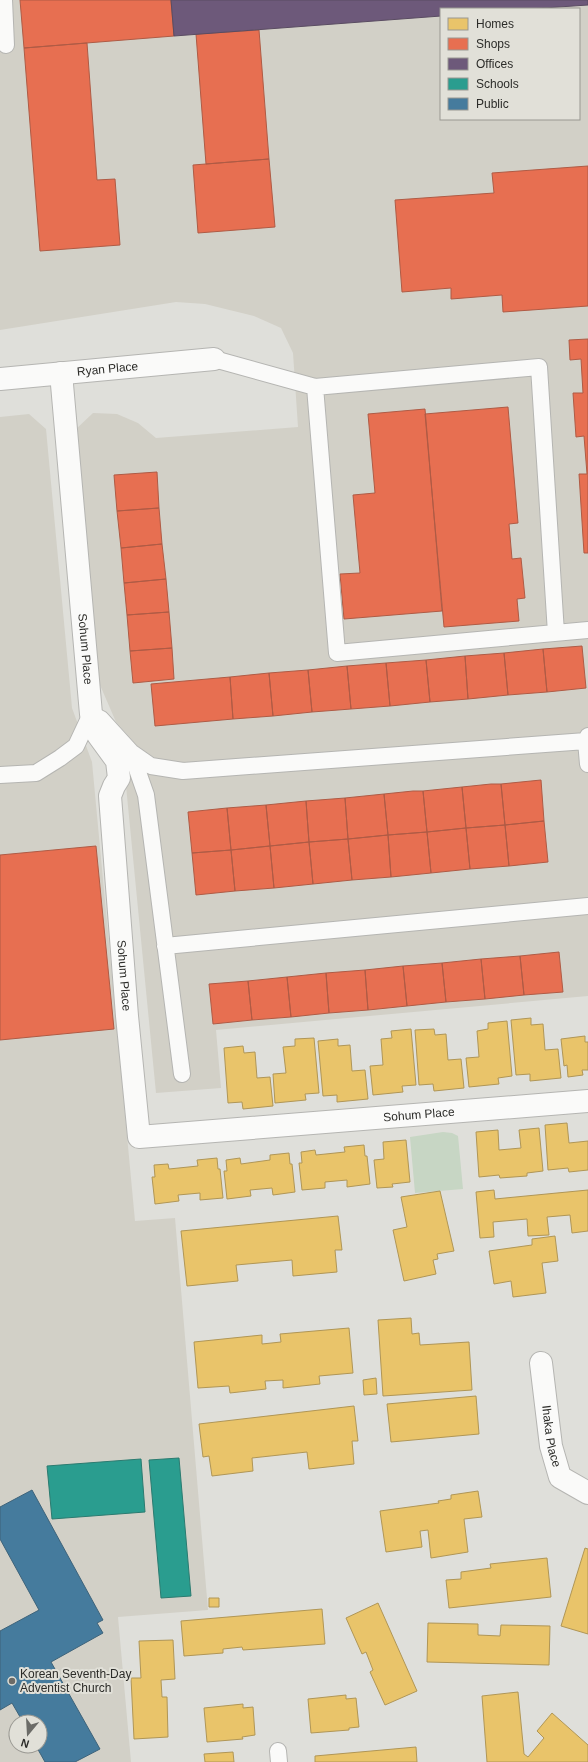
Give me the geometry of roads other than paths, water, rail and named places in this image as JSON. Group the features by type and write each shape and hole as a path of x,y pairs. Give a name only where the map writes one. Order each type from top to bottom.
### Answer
{"street":[{"name":"Ryan Place","path":"0,379 214,359"},
{"name":"Sohum Place","path":"61,373 91,714 98,735 117,761 119,778 110,796 127,1016 139,1138 588,1101"},
{"name":"Ihaka Place","path":"541,1363 551,1446 560,1477 588,1493"}],"lane":[{"path":"4,0 6,45"},
{"path":"214,359 315,387 539,367 556,633"},
{"path":"315,387 337,653 588,630"},
{"path":"0,776 36,773 60,758 76,746 91,714 102,719 131,752 151,766 183,771 587,739 588,764"},
{"path":"131,752 146,795 182,1074"},
{"path":"165,946 588,906"}],"place":[{"name":"Korean Seventh-Day Adventist Church","path":"12,1681"}]}
